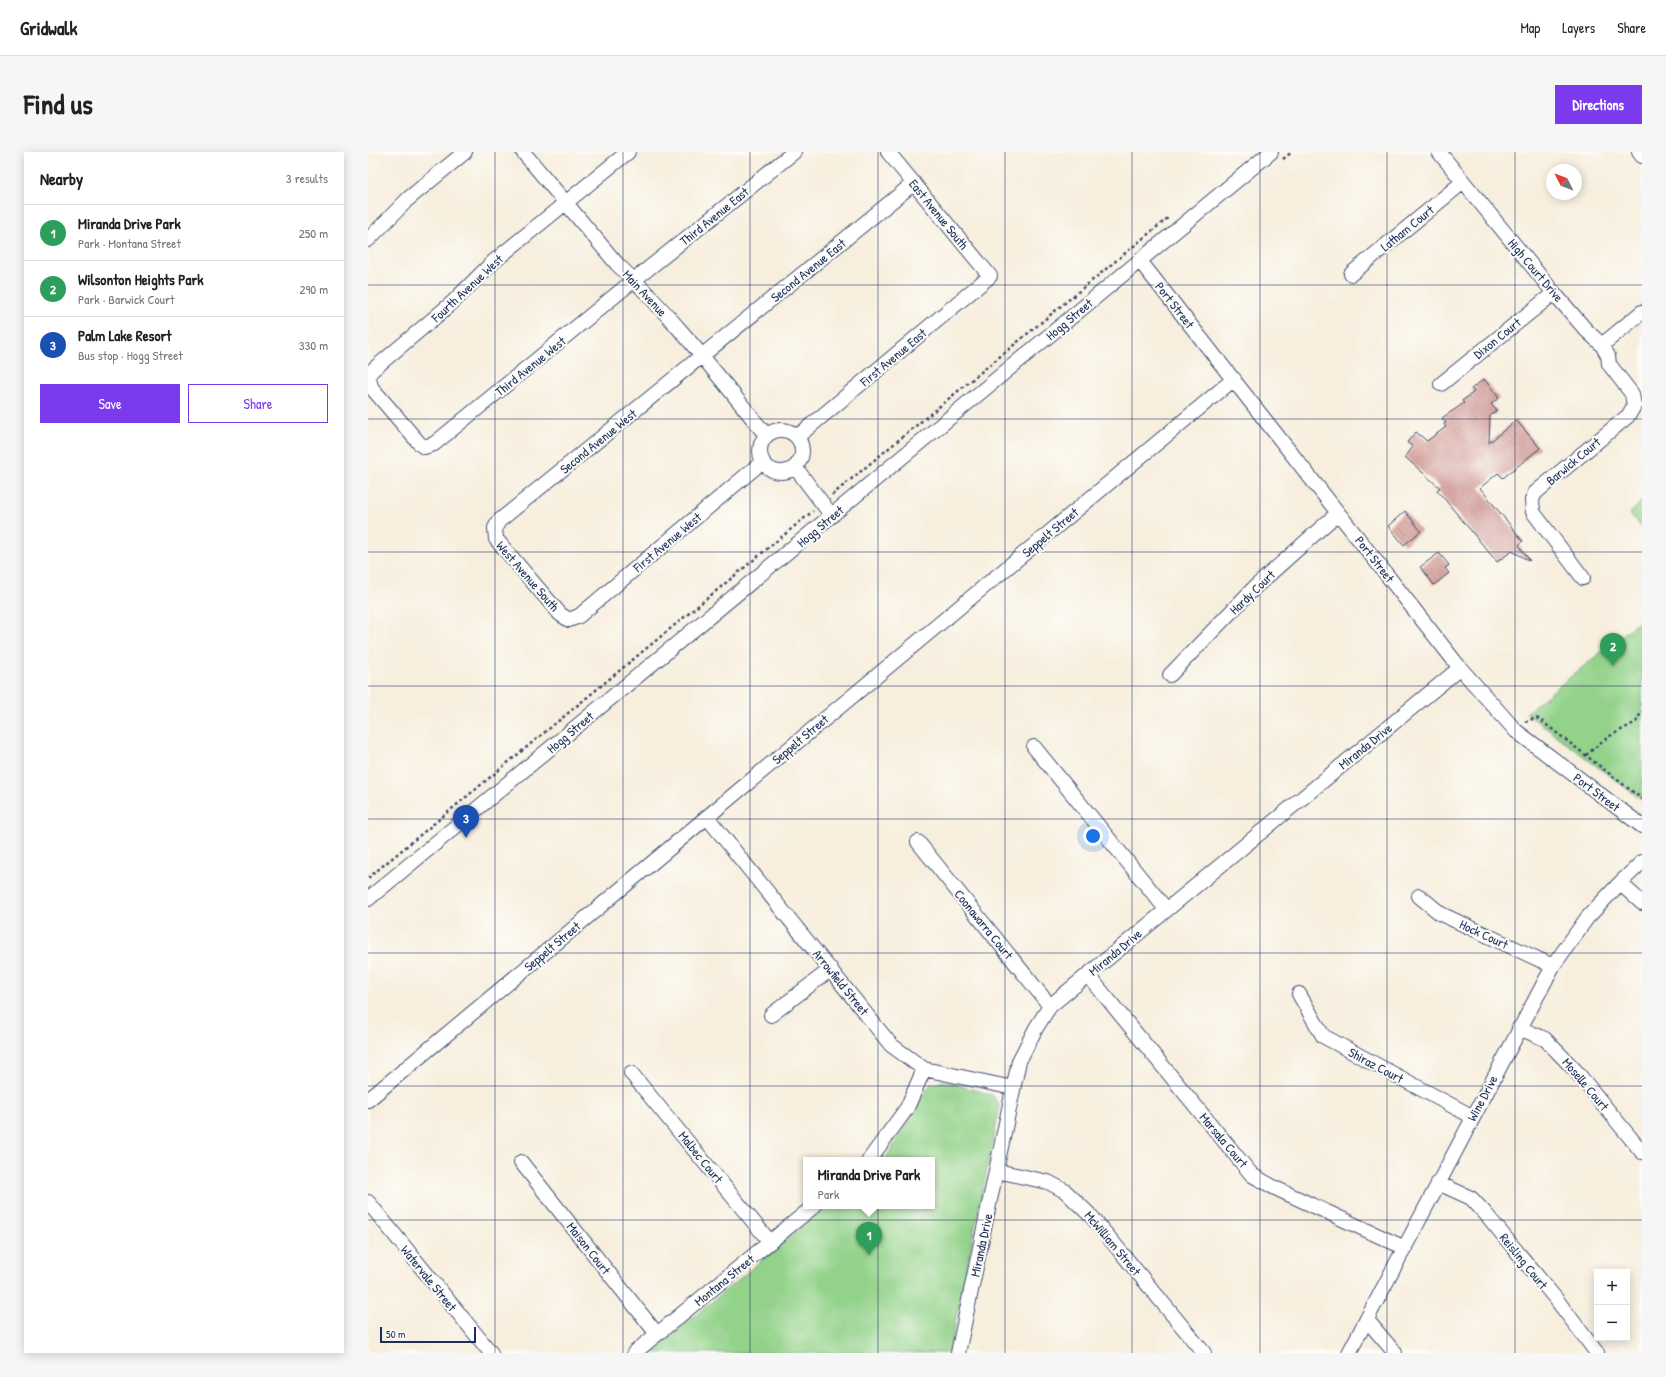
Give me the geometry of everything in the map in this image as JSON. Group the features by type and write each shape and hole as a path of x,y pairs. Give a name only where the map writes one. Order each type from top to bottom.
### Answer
{"street":[{"path":"368,240 408,199 465,152"},
{"name":"Main Avenue","path":"523,152 617,264 634,280 702,356 766,435"},
{"name":"Fourth Avenue West","path":"368,373 453,302 493,262 628,152"},
{"name":"Third Avenue East","path":"634,280 794,152"},
{"name":"East Avenue South","path":"888,152 990,276"},
{"name":"Hogg Street","path":"368,899 1271,152"},
{"name":"High Court Drive","path":"1439,152 1554,293 1586,330 1602,345"},
{"path":"1639,152 1642,156"},
{"name":"Latham Court","path":"1351,274 1463,182"},
{"name":"Second Avenue East","path":"702,356 914,183"},
{"name":"Port Street","path":"1140,261 1460,668 1516,731 1642,826"},
{"name":"First Avenue East","path":"797,437 990,276"},
{"name":"Third Avenue West","path":"368,373 371,387 419,443 424,447 434,444 634,280"},
{"name":"Dixon Court","path":"1440,384 1554,293"},
{"path":"1602,345 1642,312"},
{"name":"Barwick Court","path":"1583,578 1533,512 1532,500 1535,493 1628,416 1634,406 1632,394 1609,364 1608,356 1602,345"},
{"name":"Second Avenue West","path":"495,528 499,522 702,356"},
{"name":"Seppelt Street","path":"368,1100 1234,379"},
{"path":"776,430 782,430 787,431 797,437 802,449 799,462 795,467 784,472 777,472 771,470 762,462 759,448 766,435 776,430"},
{"name":"First Avenue West","path":"569,620 579,616 762,462"},
{"path":"795,467 832,516"},
{"name":"Hardy Court","path":"1170,675 1254,588 1338,512"},
{"name":"West Avenue South","path":"495,528 496,539 560,614 569,620"},
{"name":"Miranda Drive","path":"958,1353 1019,1062 1036,1028 1050,1006 1460,668"},
{"path":"1034,747 1166,909"},
{"name":"Arrowfield Street","path":"707,817 891,1045 924,1069 1013,1088"},
{"name":"Coonawarra Court","path":"918,842 1050,1006"},
{"name":"Wine Drive","path":"1349,1353 1553,966 1587,918 1642,862"},
{"path":"1620,883 1642,903"},
{"name":"Hock Court","path":"1419,896 1440,914 1553,966"},
{"path":"771,1015 831,969"},
{"name":"Marsala Court","path":"1088,975 1252,1175 1275,1188 1405,1248"},
{"name":"Shiraz Court","path":"1299,994 1323,1036 1473,1116"},
{"name":"Moselle Court","path":"1520,1028 1545,1039 1565,1059 1642,1152"},
{"path":"871,1157 907,1108 924,1069"},
{"name":"Malbec Court","path":"631,1072 770,1242"},
{"name":"Maison Court","path":"521,1162 657,1334"},
{"name":"McWilliam Street","path":"997,1171 1048,1182 1065,1191 1092,1217 1201,1352"},
{"name":"Reisling Court","path":"1438,1183 1471,1198 1556,1299 1598,1353"},
{"name":"Watervale Street","path":"368,1202 491,1353"},
{"name":"Montana Street","path":"634,1353 810,1209"},
{"path":"1367,1320 1395,1353"}],"path":[{"path":"368,878 1175,213"},
{"path":"1586,755 1608,737 1636,722 1642,710"},
{"path":"1516,731 1529,720 1535,718 1539,719 1642,799"}],"green space":[{"path":"1642,500 1642,528 1630,514"},
{"path":"1642,619 1642,800 1526,713"},
{"path":"944,1081 992,1095 1000,1106 949,1353 650,1353 823,1209 935,1209 935,1157 887,1157 930,1085"}],"building":[{"path":"1484,379 1499,398 1491,404 1497,411 1490,416 1489,443 1516,420 1540,448 1503,478 1498,473 1480,488 1523,541 1519,545 1530,561 1512,551 1497,562 1437,490 1440,488 1405,457 1413,447 1407,442 1416,432 1427,441 1446,427 1444,424 1446,423 1442,418 1464,403 1462,401 1474,392 1471,389"},
{"path":"1405,511 1421,531 1404,545 1388,526"},
{"path":"1439,553 1449,565 1445,568 1449,573 1434,585 1420,567"}],"place":[{"name":"Wilsonton Heights Park","path":"1613,666"},
{"name":"Palm Lake Resort","path":"466,838"},
{"name":"Miranda Drive Park","path":"869,1255"}]}
